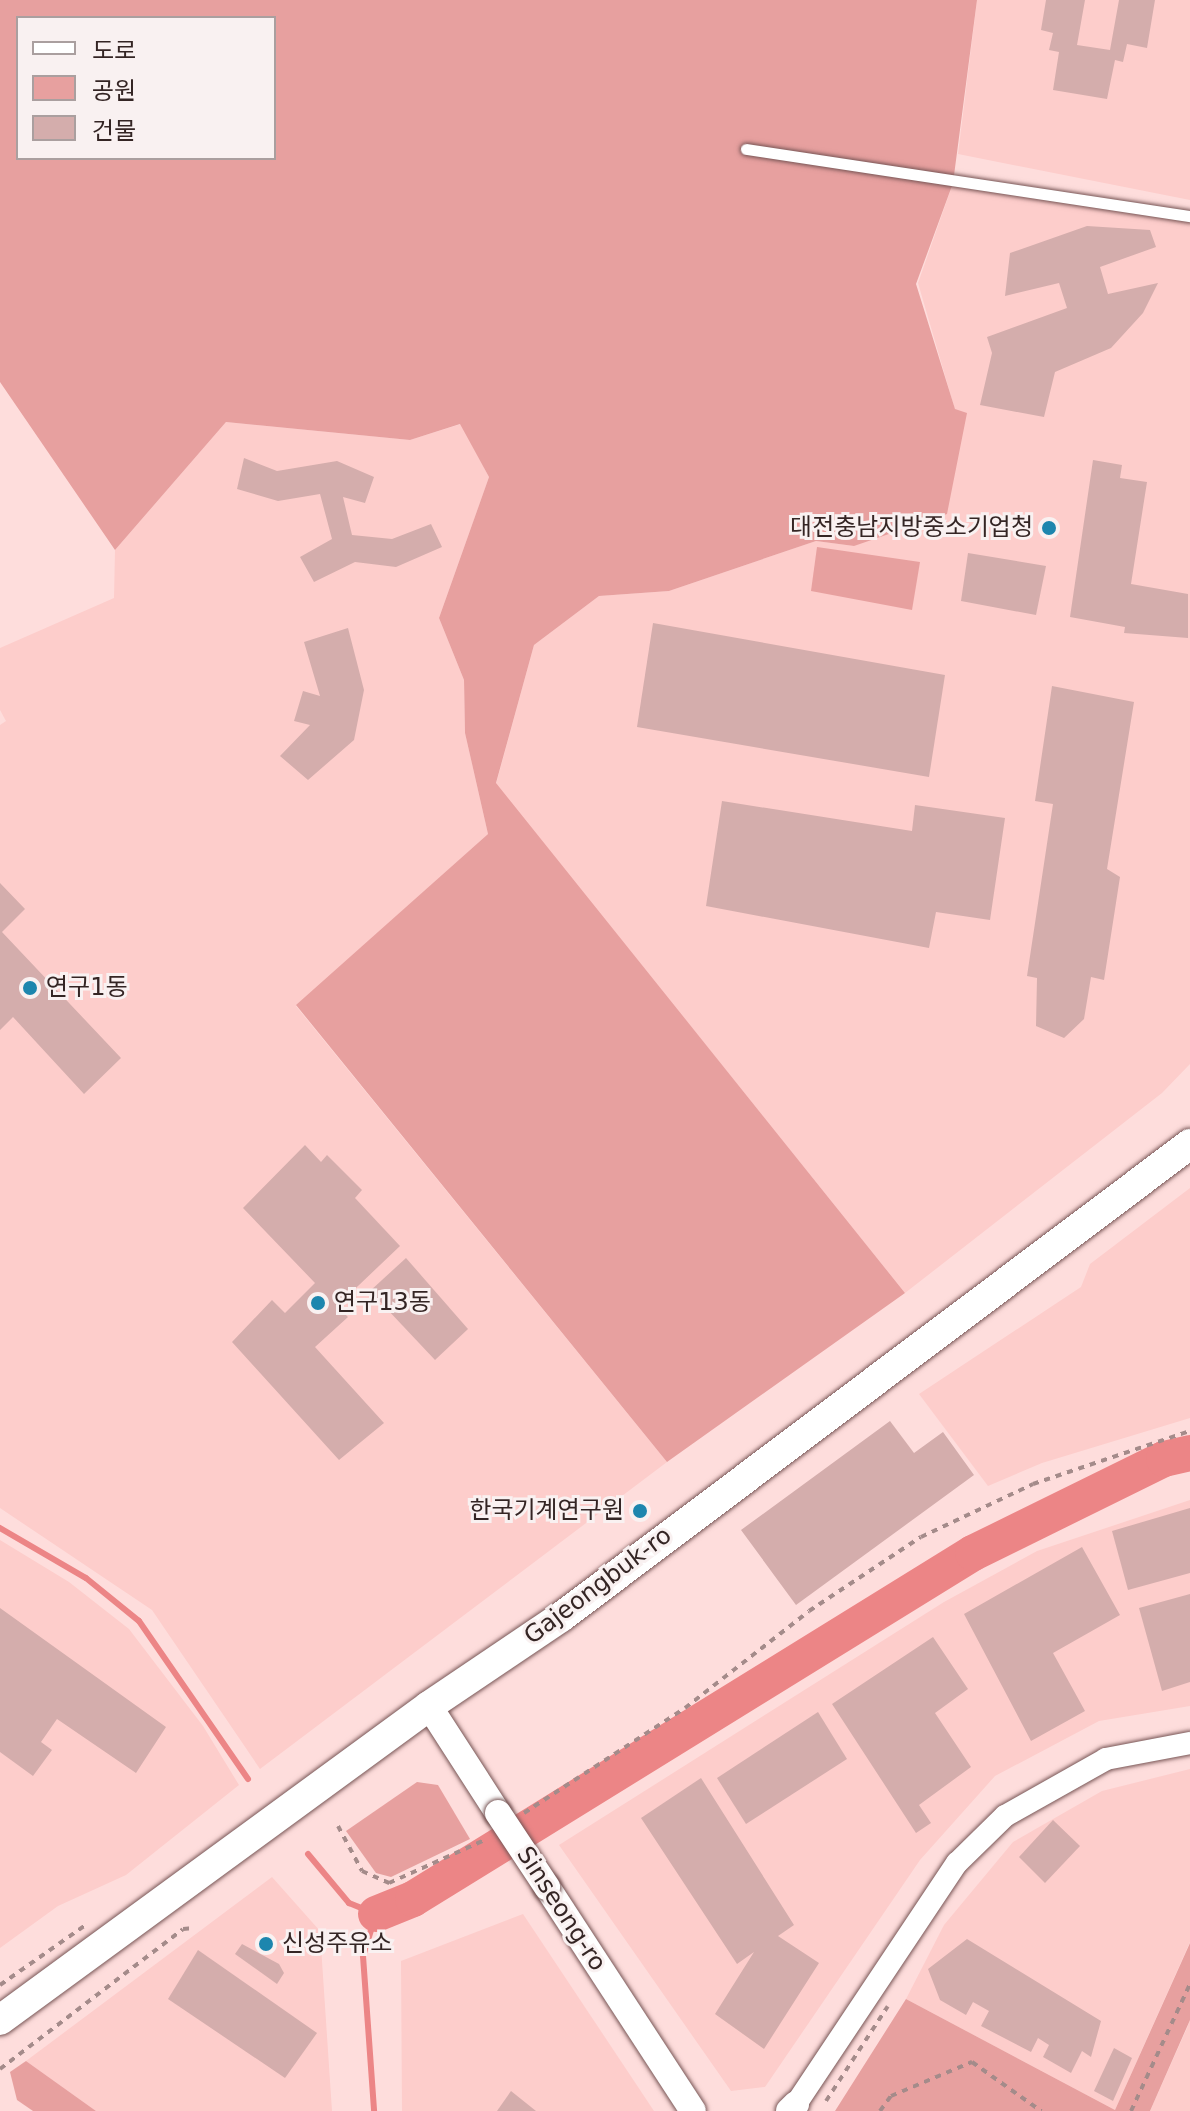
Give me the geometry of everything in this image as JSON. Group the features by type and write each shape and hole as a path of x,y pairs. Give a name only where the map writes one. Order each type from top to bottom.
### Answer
{"main road":[{"name":"Gajeongbuk-ro","path":"0,2020 429,1706 561,1617 1190,1144"}],"street":[{"name":"Sinseong-ro","path":"429,1706 693,2111"},
{"path":"792,2109 957,1863 1005,1816 1106,1759 1190,1743"}],"lane":[{"path":"746,149 1190,216"}],"path":[{"path":"338,1826 362,1871 389,1883 504,1821 685,1708 821,1603 921,1537 1033,1484 1190,1431"},
{"path":"0,2069 183,1929 194,1928"},
{"path":"1131,2111 1190,1984"},
{"path":"826,2101 891,2001"},
{"path":"880,2111 891,2096 965,2062 990,2071 1041,2111"}],"shaded area":[{"path":"977,0 1190,0 1190,200 958,154"},
{"path":"953,183 1190,218 1190,1064 1162,1093 905,1293 496,784 534,645 599,596 669,591 816,541 854,546 955,410 918,283"},
{"name":"한국기계연구원","path":"226,422 410,440 461,424 489,477 439,618 464,680 465,733 488,834 296,1006 667,1462 260,1769 152,1610 0,1508 0,725 6,721 0,710 0,648 114,598 115,550"},
{"path":"1190,1188 1190,1418 1042,1463 988,1486 919,1394 1081,1287 1090,1264"},
{"path":"1190,1500 1190,1706 1099,1721 995,1776 920,1860 765,2087 731,2091 559,1845 944,1602 1037,1551"},
{"path":"0,1540 69,1582 129,1629 203,1726 239,1785 126,1875 58,1906 0,1948"},
{"path":"1190,1769 1190,1942 1115,2110 906,1999 944,1925 1013,1842 1102,1791"},
{"path":"272,1877 320,1931 332,2111 96,2111 26,2061"},
{"path":"523,1914 654,2111 402,2111 401,1961"},
{"path":"1190,2020 1190,2111 1150,2111 1187,2028"}],"green space":[{"path":"0,0 977,0 953,183 916,284 955,409 967,413 947,514 854,546 816,541 669,591 599,596 534,645 496,783 905,1293 667,1462 296,1005 488,834 465,733 464,680 439,618 489,477 460,424 410,440 226,422 115,550 0,382"},
{"path":"817,547 920,562 912,610 811,591"},
{"path":"417,1782 438,1785 470,1839 391,1877 376,1873 346,1831"},
{"path":"1190,1943 1190,2020 1150,2111 835,2111 906,1999 1115,2110"},
{"path":"26,2061 96,2111 33,2111 17,2100 10,2072"}],"building":[{"path":"1046,0 1085,0 1077,45 1110,50 1119,0 1155,0 1147,48 1127,44 1123,62 1115,60 1107,99 1053,90 1059,52 1049,50 1053,33 1041,30"},
{"path":"1087,226 1150,230 1156,247 1100,267 1108,294 1158,283 1143,313 1111,348 1055,372 1044,417 980,405 992,353 987,337 1067,308 1059,283 1005,296 1010,253"},
{"path":"244,458 277,471 337,461 374,477 365,503 343,497 352,535 392,539 431,524 442,547 396,567 355,562 314,582 300,557 332,539 320,494 278,501 237,489"},
{"path":"1093,460 1122,465 1120,478 1147,482 1131,584 1188,594 1188,638 1124,633 1125,627 1070,617"},
{"path":"968,553 1046,566 1036,615 961,601"},
{"path":"653,623 945,675 929,777 637,727"},
{"path":"348,628 364,690 354,740 308,780 280,756 310,725 294,721 303,691 320,696 304,642"},
{"path":"1052,686 1134,702 1107,869 1120,877 1104,980 1091,977 1084,1019 1064,1038 1036,1026 1037,978 1027,976 1053,804 1035,801"},
{"path":"722,801 912,831 915,805 1005,818 990,920 936,912 929,948 706,906"},
{"name":"연구1동","path":"0,883 25,909 2,932 121,1058 84,1094 13,1017 0,1030"},
{"name":"연구13동","path":"305,1145 321,1162 327,1155 362,1190 355,1198 400,1246 337,1306 348,1317 315,1347 384,1423 339,1460 232,1342 272,1300 285,1313 315,1283 243,1208"},
{"path":"406,1258 468,1329 435,1360 370,1291"},
{"path":"890,1421 914,1453 943,1432 974,1475 796,1605 741,1530"},
{"path":"1190,1508 1190,1573 1128,1590 1112,1531"},
{"path":"1082,1547 1120,1615 1053,1653 1085,1711 1031,1741 964,1614"},
{"path":"1190,1594 1190,1682 1162,1691 1139,1608"},
{"path":"0,1608 166,1727 136,1773 57,1719 41,1742 52,1750 33,1776 0,1752"},
{"path":"933,1637 968,1689 935,1713 971,1767 919,1805 931,1823 916,1833 832,1704"},
{"path":"818,1712 847,1759 746,1824 717,1778"},
{"path":"701,1778 794,1925 778,1936 819,1963 764,2049 715,2014 754,1952 737,1964 641,1818"},
{"path":"1053,1820 1080,1846 1045,1883 1019,1857"},
{"path":"967,1939 1101,2021 1091,2057 1082,2051 1071,2073 1043,2057 1049,2045 1038,2038 1031,2052 981,2026 989,2011 973,2002 966,2015 940,2000 928,1969"},
{"path":"242,1944 279,1964 284,1973 277,1984 235,1954"},
{"path":"198,1950 317,2033 285,2078 168,1999"},
{"path":"1114,2048 1132,2058 1113,2101 1094,2091"},
{"path":"511,2091 536,2111 497,2111"}],"waterway":[{"path":"376,1914 413,1899 973,1553 1164,1459 1190,1453"},
{"path":"0,1528 86,1578 139,1621 248,1779"},
{"path":"308,1854 349,1903 376,1914 363,1956 374,2111"}],"place":[{"name":"대전충남지방중소기업청","path":"1049,528"},
{"name":"연구1동","path":"30,988"},
{"name":"연구13동","path":"318,1303"},
{"name":"한국기계연구원","path":"640,1511"},
{"name":"신성주유소","path":"266,1944"}]}
